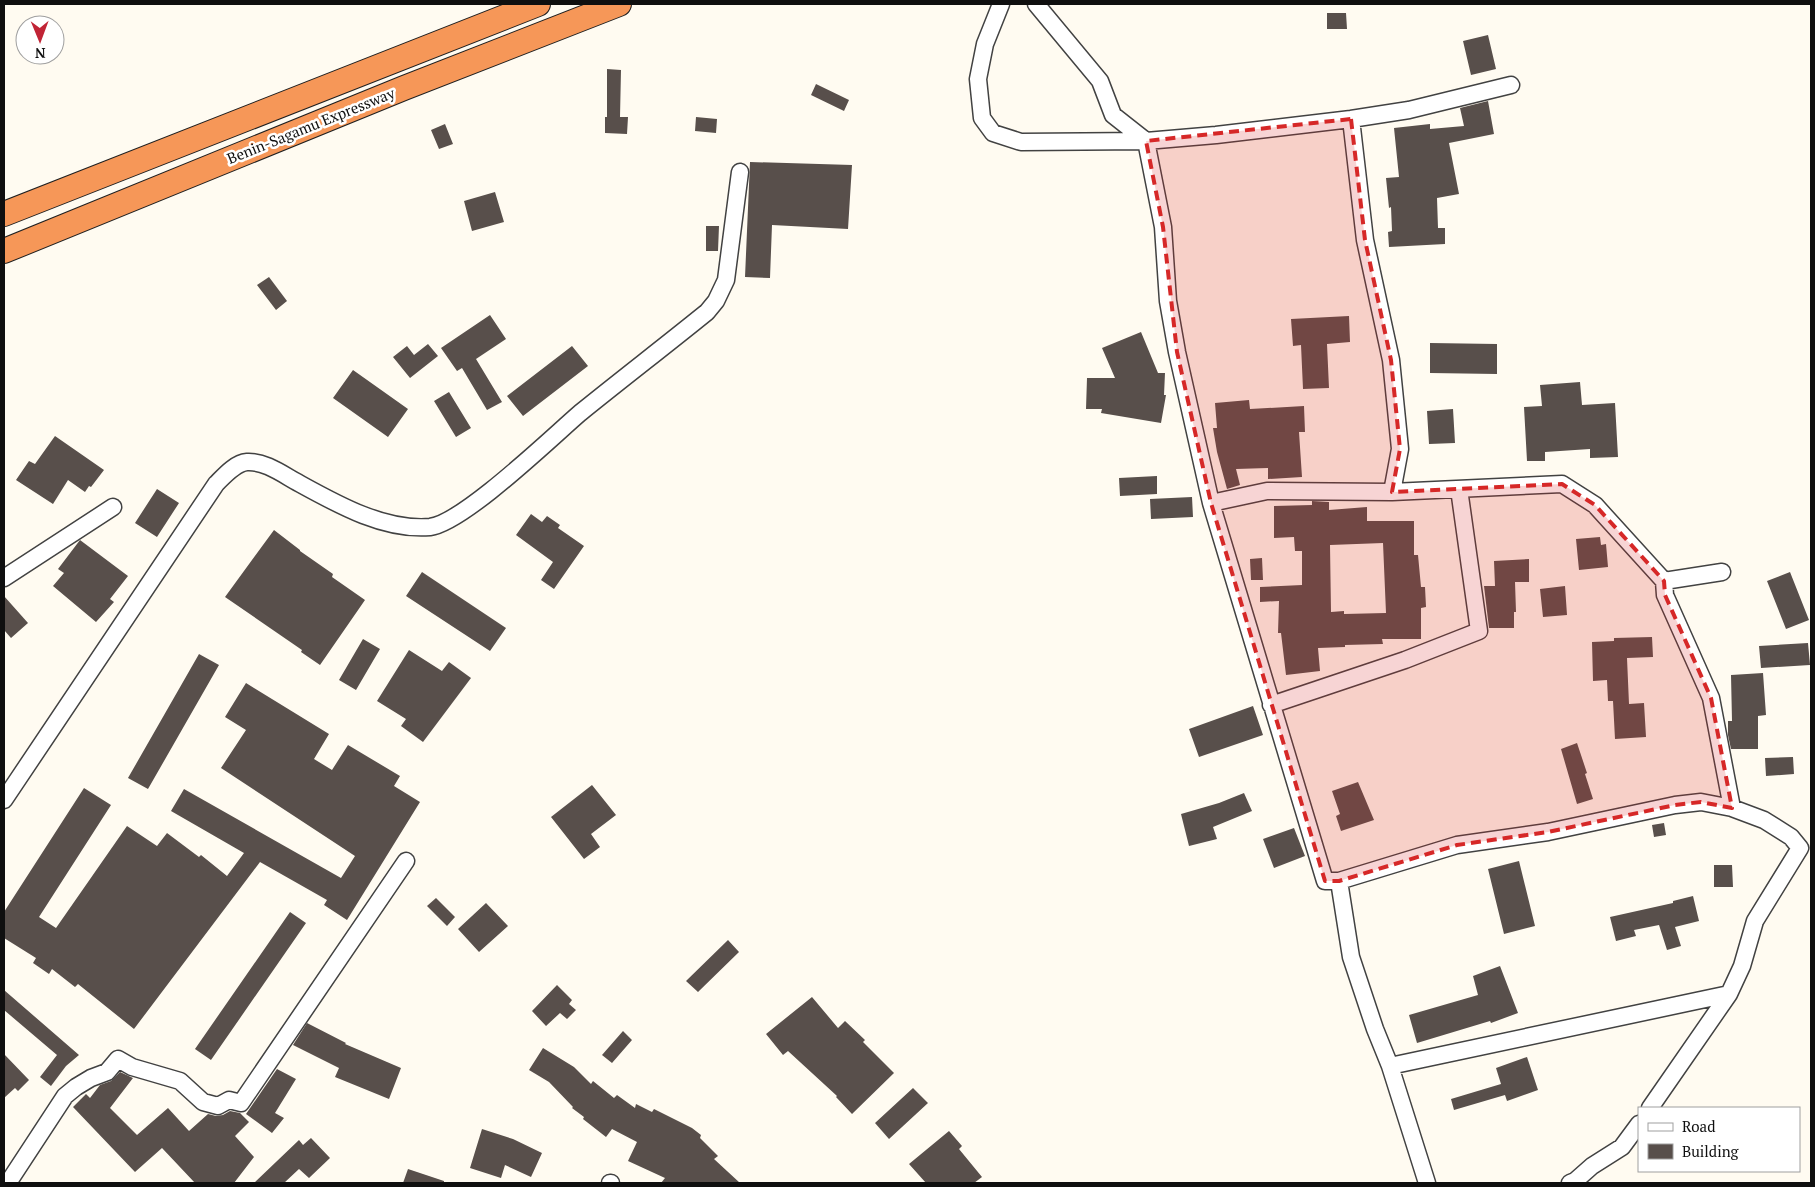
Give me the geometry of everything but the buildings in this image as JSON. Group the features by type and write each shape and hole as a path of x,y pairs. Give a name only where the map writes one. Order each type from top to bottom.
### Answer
{"highway":[{"name":"Benin-Sagamu Expressway","path":"4,214 538,4"},
{"name":"Benin-Sagamu Expressway","path":"4,251 404,88 619,4"}],"street":[{"path":"1001,4 984,44 978,79 982,118 993,133 1021,142 1146,141 1216,135 1409,110 1511,85"},
{"path":"1036,4 1100,80 1113,115 1146,141 1163,227 1168,301 1177,352 1211,503 1325,881 1339,881 1457,845 1548,832 1674,805 1701,802 1732,808 1764,820 1791,837 1806,851 1755,921 1742,966 1729,994 1651,1107"},
{"path":"1351,119 1365,240 1391,360 1400,449 1392,492"},
{"path":"4,800 216,484 232,469 245,462 266,466 345,508 382,521 417,527 432,526 448,521 483,497 581,412 707,312 716,301 726,280 740,172"},
{"path":"1211,503 1267,491 1392,492 1562,484 1595,504 1664,581 1665,595 1711,698 1732,808"},
{"path":"1271,705 1405,660 1479,631 1460,488"},
{"path":"4,578 113,506"},
{"path":"1664,581 1722,572"},
{"path":"8,1183 65,1096 76,1087 107,1072 118,1059 132,1067 180,1081 203,1102 218,1106 229,1100 242,1103 406,861"},
{"path":"1339,881 1351,957 1375,1029 1390,1066 1427,1183"},
{"path":"1390,1066 1729,994"},
{"path":"1570,1183 1622,1147 1638,1125"}],"highlighted area":[{"path":"1351,119 1365,240 1391,360 1400,449 1392,492 1562,484 1595,505 1664,581 1665,595 1711,698 1732,808 1701,802 1675,805 1548,832 1457,845 1339,881 1325,881 1211,503 1177,352 1163,227 1146,141"}]}
